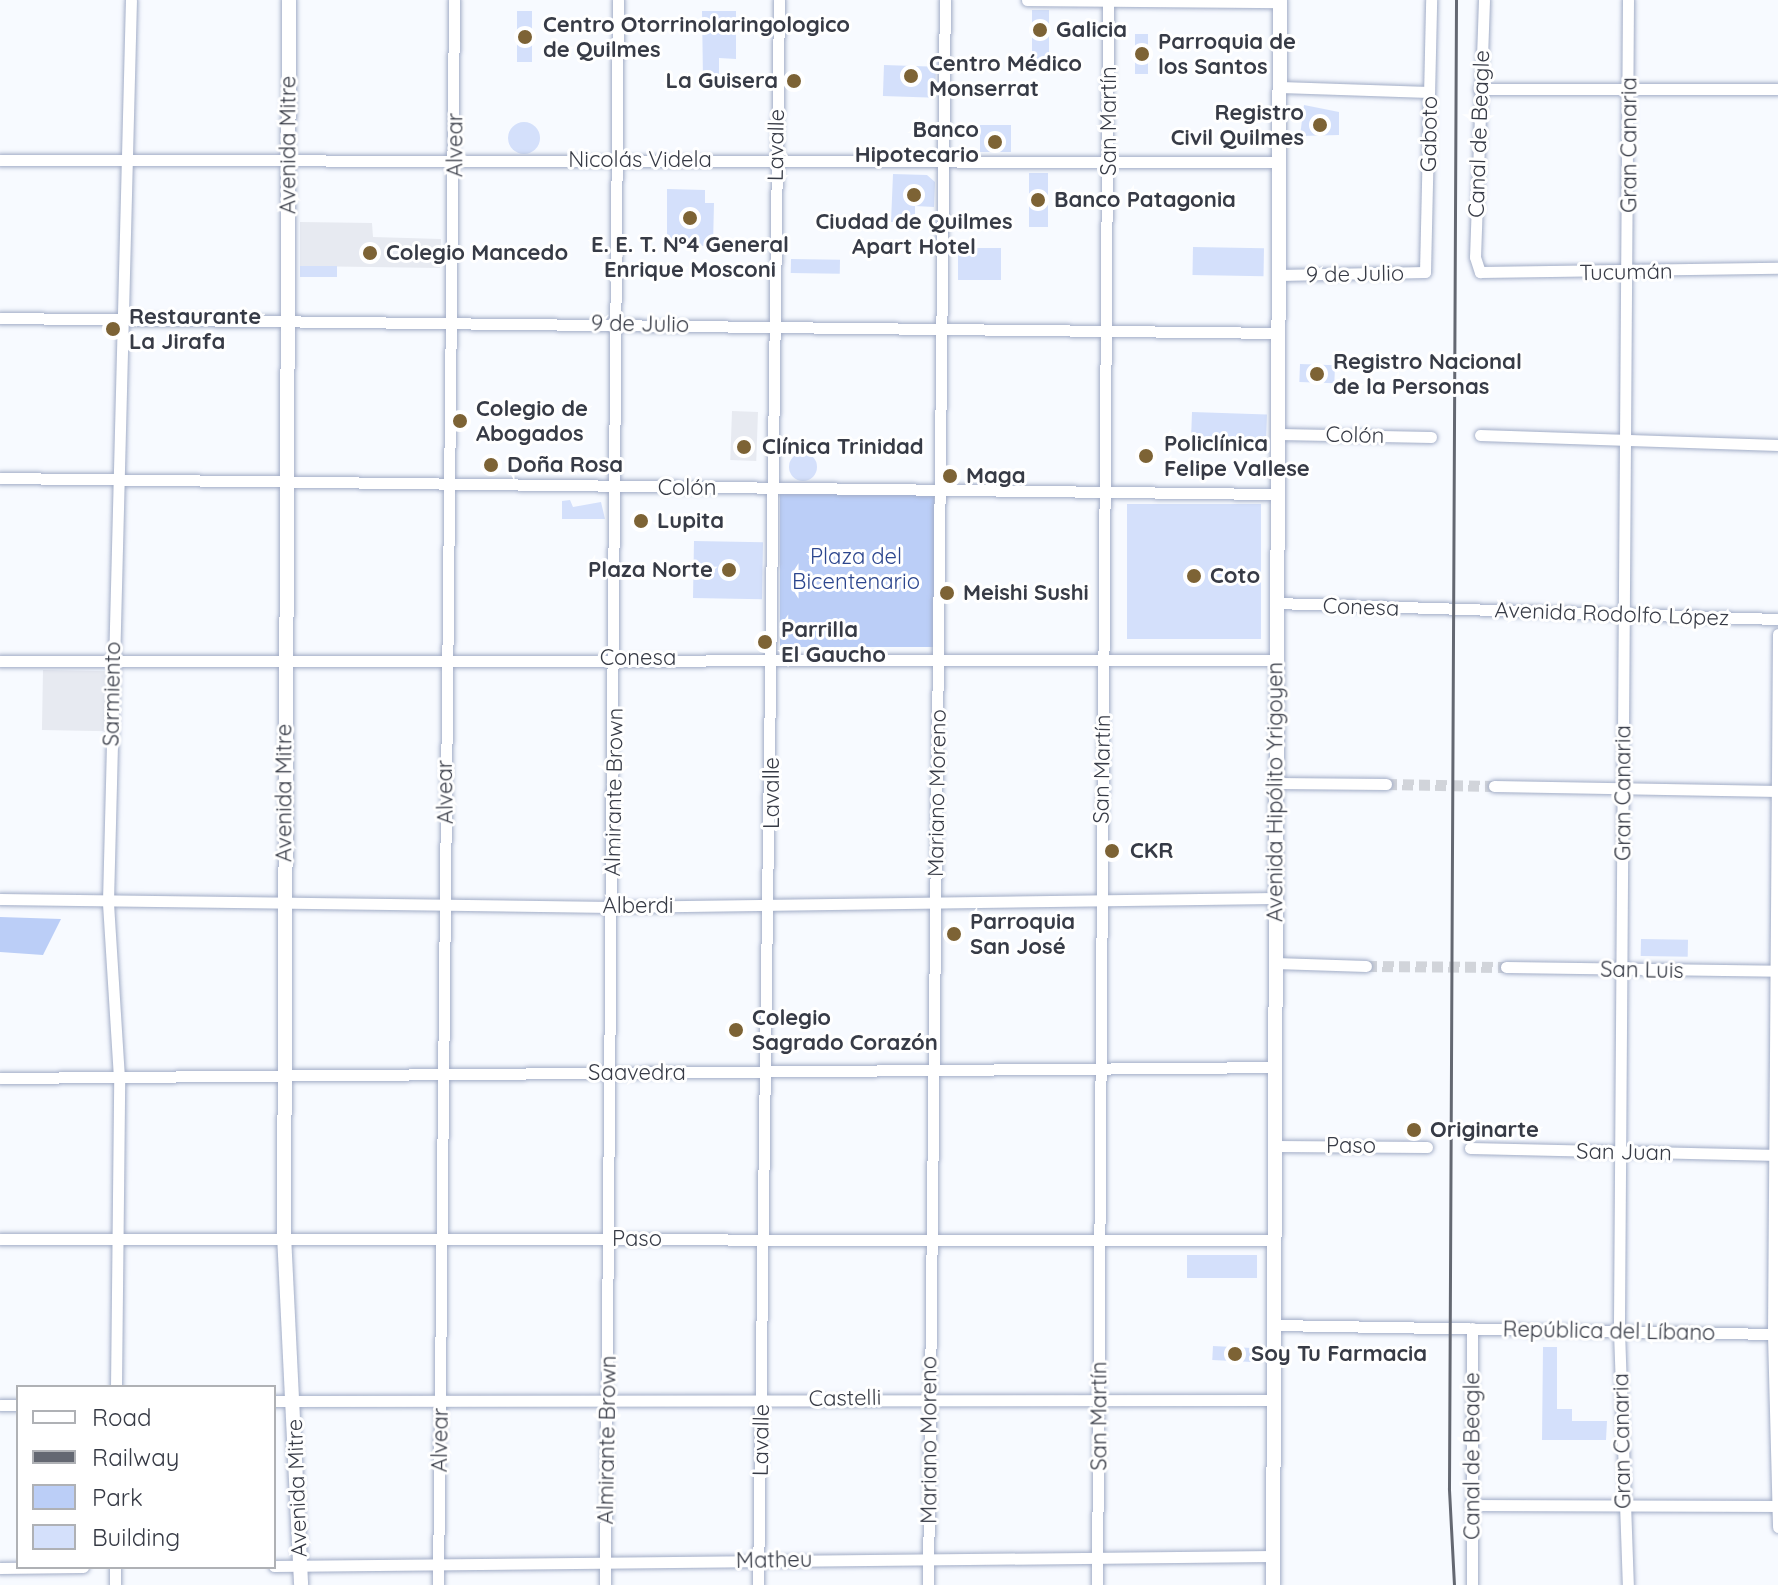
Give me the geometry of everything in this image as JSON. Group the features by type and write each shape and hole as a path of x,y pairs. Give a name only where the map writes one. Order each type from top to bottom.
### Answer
{"main road":[{"name":"Avenida Mitre","path":"289,0 284,1235 301,1585"},
{"name":"Avenida Hipólito Yrigoyen","path":"1273,1585 1280,1"}],"street":[{"name":"Sarmiento","path":"116,1385 119,1078 108,901 131,0"},
{"name":"Alvear","path":"438,1585 447,907 444,660 456,160 454,0"},
{"name":"Almirante Brown","path":"605,1585 616,658 613,487 618,0"},
{"name":"Lavalle","path":"758,1585 771,906 779,0"},
{"name":"Mariano Moreno","path":"928,1585 945,0"},
{"path":"1027,0 1280,1"},
{"name":"Gaboto","path":"1427,267 1431,0"},
{"name":"Canal de Beagle","path":"1477,268 1479,89 1484,0"},
{"name":"Gran Canaria","path":"1628,0 1630,88 1623,788 1625,970 1619,1331 1622,1503 1628,1585"},
{"name":"San Martín","path":"1097,1585 1099,901 1106,490 1108,1"},
{"path":"1280,87 1429,92"},
{"path":"1479,89 1778,89"},
{"name":"Nicolás Videla","path":"0,160 1280,162"},
{"name":"9 de Julio","path":"1279,275 1422,273 1427,267"},
{"name":"Tucumán","path":"1477,268 1484,274 1778,268"},
{"name":"9 de Julio","path":"0,318 1279,333"},
{"name":"Colón","path":"1279,434 1431,437"},
{"path":"1480,435 1778,445"},
{"name":"Colón","path":"0,478 286,484 940,488 1278,494"},
{"name":"Conesa","path":"1276,603 1447,610"},
{"name":"Avenida Rodolfo López","path":"1447,610 1778,619"},
{"path":"1778,634 1775,1334 1778,1527"},
{"name":"Conesa","path":"0,661 113,663 616,658 1275,660"},
{"path":"1276,783 1386,784"},
{"path":"1494,786 1778,791"},
{"name":"Alberdi","path":"0,899 283,906 612,907 1275,898"},
{"path":"1275,963 1366,966"},
{"name":"San Luis","path":"1506,967 1777,971"},
{"name":"Saavedra","path":"0,1078 1274,1067"},
{"name":"Paso","path":"1274,1146 1427,1147"},
{"name":"San Juan","path":"1470,1148 1776,1155"},
{"name":"Paso","path":"0,1239 284,1235 1274,1240"},
{"name":"República del Líbano","path":"1274,1325 1775,1334"},
{"name":"Canal de Beagle","path":"1472,1328 1472,1585"},
{"name":"Castelli","path":"276,1401 762,1400 929,1396 1273,1400"},
{"path":"1471,1505 1622,1503 1778,1506"},
{"name":"Matheu","path":"276,1566 605,1560 1273,1556"}],"shaded area":[{"name":"Colegio Mancedo","path":"300,222 372,223 373,237 441,239 440,268 300,266"},
{"name":"Clínica Trinidad","path":"732,411 758,412 756,461 730,460"},
{"path":"43,670 109,671 108,731 42,730"}],"green space":[{"name":"Plaza del Bicentenario","path":"780,490 934,490 934,647 780,647"},
{"path":"0,917 61,919 43,955 0,952"}],"building":[{"name":"Galicia","path":"1032,10 1049,10 1049,64 1032,64"},
{"name":"Centro Otorrinolaringologico de Quilmes","path":"517,11 532,11 532,62 517,62"},
{"path":"702,11 736,11 736,59 719,58 719,81 703,80"},
{"name":"Parroquia de los Santos","path":"1135,34 1148,34 1148,74 1135,74"},
{"path":"884,65 936,67 935,98 883,96"},
{"name":"Registro Civil Quilmes","path":"1304,105 1339,112 1339,135 1300,136"},
{"path":"524,122 535,127 540,138 535,149 524,154 513,149 508,138 513,127"},
{"name":"Banco Hipotecario","path":"980,125 1011,125 1011,152 980,152"},
{"name":"Banco Patagonia","path":"1029,173 1048,173 1048,227 1029,227"},
{"name":"Ciudad de Quilmes Apart Hotel","path":"893,174 927,175 935,182 934,207 915,206 915,222 891,222"},
{"name":"E. E. T. Nº4 General Enrique Mosconi","path":"667,189 705,190 705,203 714,203 713,246 667,245"},
{"path":"1193,247 1264,248 1264,276 1193,275"},
{"path":"958,248 1001,248 1001,280 958,280"},
{"path":"791,259 840,260 840,274 791,273"},
{"path":"300,266 337,266 337,277 300,277"},
{"name":"Registro Nacional de la Personas","path":"1300,364 1335,365 1334,383 1299,382"},
{"path":"1192,412 1267,415 1266,439 1191,436"},
{"path":"803,453 813,457 817,467 813,477 803,481 793,477 789,467 793,457"},
{"path":"570,500 573,507 601,502 605,519 562,519 562,501"},
{"name":"Coto","path":"1127,504 1261,504 1261,639 1127,639"},
{"name":"Plaza Norte","path":"694,541 763,542 762,599 693,598"},
{"path":"1641,939 1688,940 1688,957 1641,956"},
{"path":"1187,1255 1257,1255 1257,1278 1187,1278"},
{"name":"Soy Tu Farmacia","path":"1213,1346 1257,1348 1256,1362 1212,1360"},
{"path":"1543,1347 1557,1347 1557,1409 1572,1409 1572,1421 1607,1421 1606,1440 1542,1440"}],"tunnel":[{"path":"1386,784 1494,786"},
{"path":"1366,966 1506,967"}],"railway":[{"path":"1454,1585 1449,1488 1456,0"}],"place":[{"name":"Galicia","path":"1040,30"},
{"name":"Centro Otorrinolaringologico de Quilmes","path":"525,37"},
{"name":"Parroquia de los Santos","path":"1142,54"},
{"name":"Centro Médico Monserrat","path":"911,76"},
{"name":"La Guisera","path":"794,81"},
{"name":"Registro Civil Quilmes","path":"1320,125"},
{"name":"Banco Hipotecario","path":"995,142"},
{"name":"Ciudad de Quilmes Apart Hotel","path":"914,195"},
{"name":"Banco Patagonia","path":"1038,200"},
{"name":"E. E. T. Nº4 General Enrique Mosconi","path":"690,218"},
{"name":"Colegio Mancedo","path":"370,253"},
{"name":"Restaurante La Jirafa","path":"113,329"},
{"name":"Registro Nacional de la Personas","path":"1317,374"},
{"name":"Colegio de Abogados","path":"460,421"},
{"name":"Clínica Trinidad","path":"744,447"},
{"name":"Policlínica Felipe Vallese","path":"1146,456"},
{"name":"Doña Rosa","path":"491,465"},
{"name":"Maga","path":"950,476"},
{"name":"Lupita","path":"641,521"},
{"name":"Plaza Norte","path":"729,570"},
{"name":"Coto","path":"1194,576"},
{"name":"Meishi Sushi","path":"947,593"},
{"name":"Parrilla El Gaucho","path":"765,642"},
{"name":"CKR","path":"1112,851"},
{"name":"Parroquia San José","path":"954,934"},
{"name":"Colegio Sagrado Corazón","path":"736,1030"},
{"name":"Originarte","path":"1414,1130"},
{"name":"Soy Tu Farmacia","path":"1235,1354"}]}
